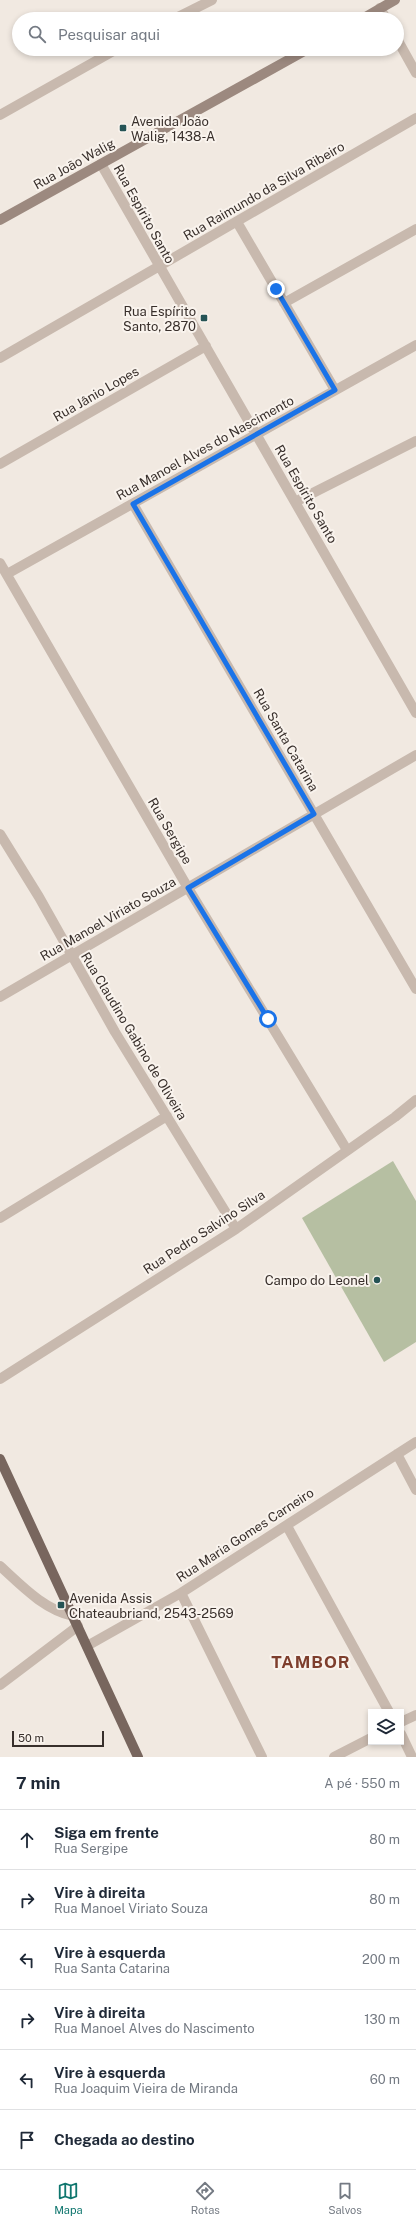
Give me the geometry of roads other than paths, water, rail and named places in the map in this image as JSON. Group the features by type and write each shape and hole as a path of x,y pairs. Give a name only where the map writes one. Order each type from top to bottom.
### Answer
{"main road":[{"path":"0,1459 138,1757"}],"street":[{"path":"188,12 212,0"},
{"path":"373,12 395,0"},
{"path":"380,8 382,12"},
{"path":"404,52 416,73"},
{"path":"0,115 105,56"},
{"name":"Rua João Walig","path":"0,220 295,56"},
{"name":"Rua Raimundo da Silva Ribeiro","path":"0,358 416,118"},
{"name":"Rua Espírito Santo","path":"101,164 416,713"},
{"path":"238,222 335,390"},
{"path":"284,303 416,229"},
{"name":"Rua Manoel Alves do Nascimento","path":"7,574 416,345"},
{"name":"Rua Jânio Lopes","path":"0,464 206,346"},
{"path":"295,502 416,441"},
{"name":"Rua Santa Catarina","path":"133,504 416,989"},
{"name":"Rua Sergipe","path":"0,563 188,888 347,1150"},
{"name":"Rua Manoel Viriato Souza","path":"0,997 416,755"},
{"name":"Rua Claudino Gabino de Oliveira","path":"0,834 167,1116 236,1229"},
{"name":"Rua Pedro Salvino Silva","path":"0,1378 236,1229 395,1117 416,1100"},
{"path":"0,1218 167,1116"},
{"name":"Rua Maria Gomes Carneiro","path":"87,1646 181,1593 287,1526 335,1492 416,1442"},
{"path":"397,1454 416,1490"},
{"path":"287,1526 387,1709"},
{"path":"0,1566 44,1603 62,1614 73,1616"},
{"path":"181,1593 262,1757"},
{"path":"0,1685 78,1626"},
{"path":"404,1721 416,1715"},
{"path":"334,1757 368,1740"},
{"path":"404,1740 412,1757"}],"place":[{"name":"Avenida João Walig, 1438-A","path":"123,128"},
{"name":"Rua Espírito Santo, 2870","path":"204,318"},
{"name":"Campo do Leonel","path":"377,1280"},
{"name":"Avenida Assis Chateaubriand, 2543-2569","path":"61,1605"}],"district":[{"name":"TAMBOR","path":"311,1662"}]}
